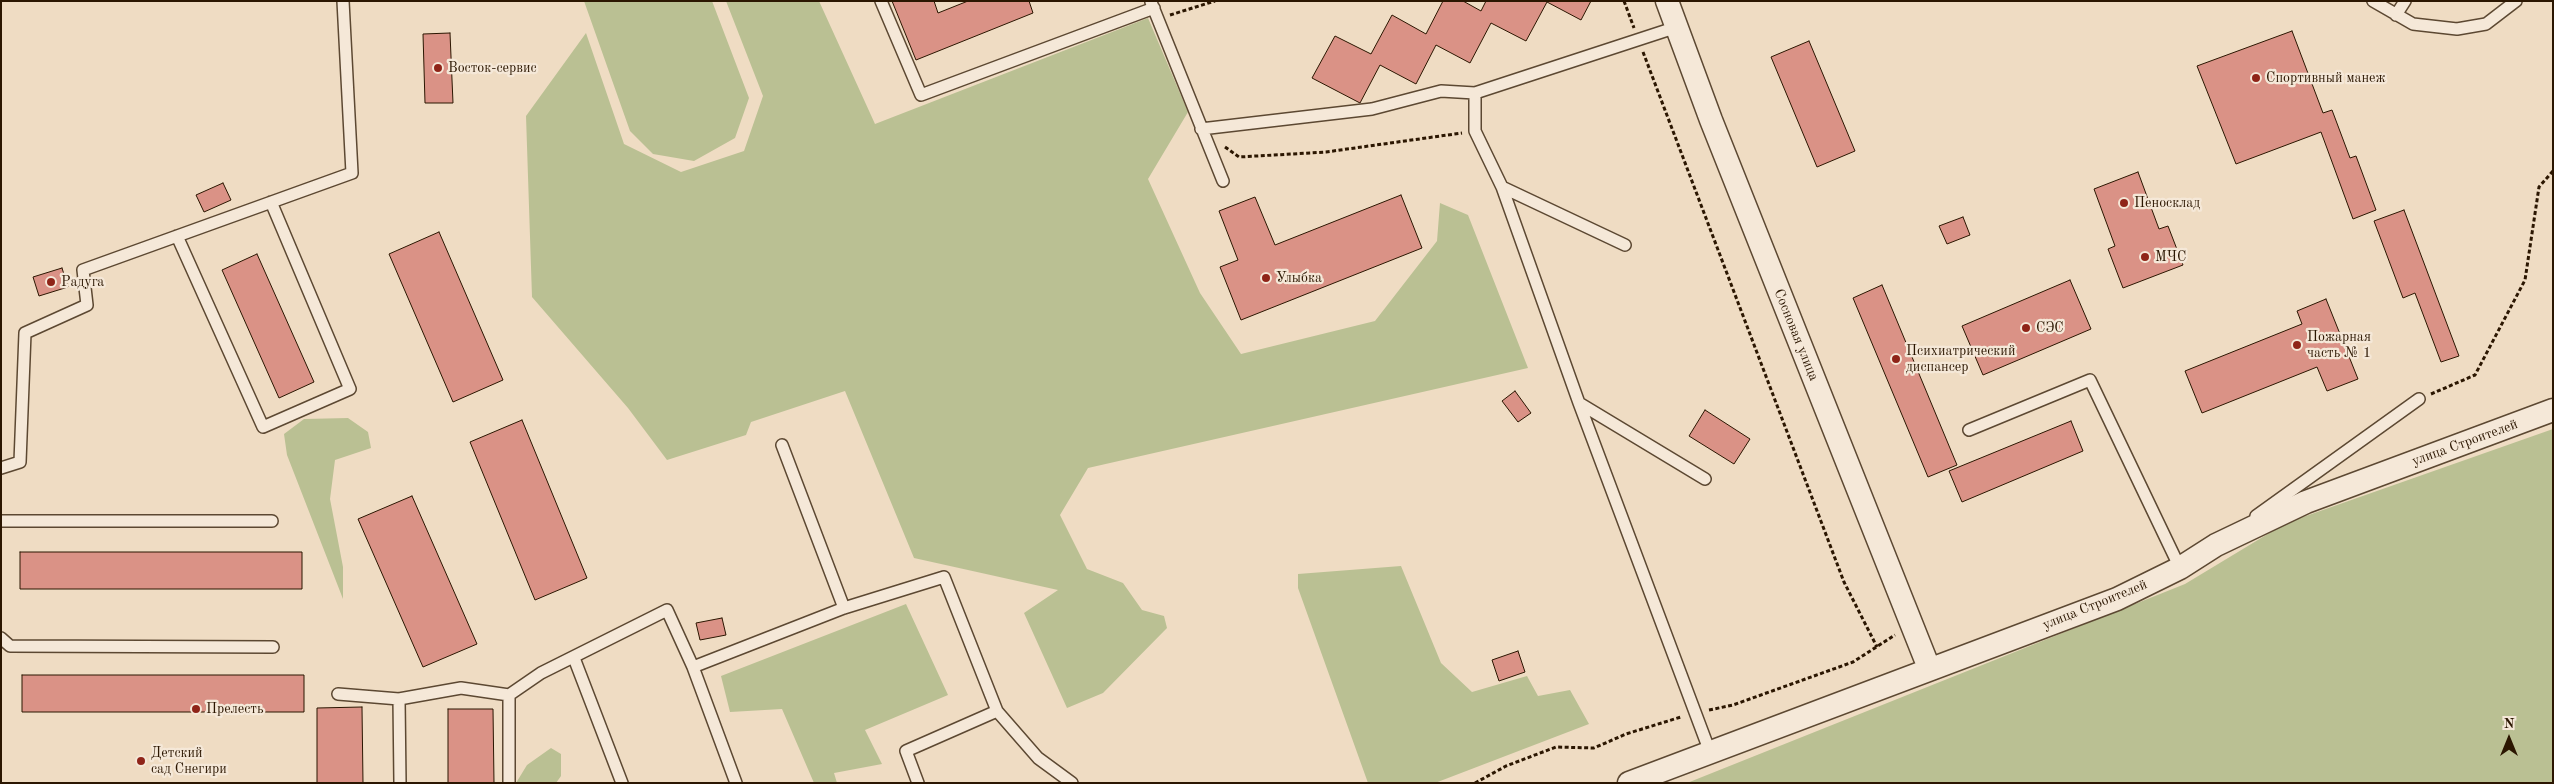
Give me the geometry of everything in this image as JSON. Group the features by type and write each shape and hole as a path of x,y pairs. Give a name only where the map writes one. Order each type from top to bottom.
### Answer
{"street":[{"name":"Сосновая улица","path":"1667,1 1711,120 1929,668"},
{"name":"улица Строителей","path":"1630,783 1929,668 2117,599 2180,568 2216,545 2306,502 2553,410"}],"lane":[{"path":"1,468 20,462 25,333 87,305 82,270 352,173 343,1"},
{"path":"881,1 921,95 1154,9 1223,181"},
{"path":"2372,1 2413,24 2458,29 2486,24 2516,1"},
{"path":"2396,15 2405,1"},
{"path":"1201,129 1372,110 1441,91 1475,93 1677,27"},
{"path":"1475,93 1475,131 1502,187 1579,403 1710,752"},
{"path":"1502,187 1624,245"},
{"path":"177,236 263,427 350,389 271,202"},
{"path":"1969,430 2090,380 2180,568"},
{"path":"2216,545 2419,399"},
{"path":"1579,403 1705,479"},
{"path":"782,445 844,608"},
{"path":"1,521 272,521"},
{"path":"693,667 844,608 944,577 997,710 1038,758 1072,783"},
{"path":"338,694 399,699 461,688 509,695 541,673 667,610 693,667 736,783"},
{"path":"1,638 10,646 273,647"},
{"path":"574,658 622,783"},
{"path":"509,695 509,783"},
{"path":"399,699 400,783"},
{"path":"918,783 906,751 997,710"}],"path":[{"path":"1154,9 1215,1"},
{"path":"1624,1 1844,582 1876,647"},
{"path":"1201,129 1238,157 1326,152 1475,131"},
{"path":"2419,399 2475,375 2525,280 2539,187 2553,171"}],"green space":[{"path":"584,1 712,1 749,98 735,138 694,161 653,154 630,131"},
{"path":"726,1 819,1 875,124 1148,18 1188,112 1148,179 1200,293 1241,354 1375,321 1437,241 1440,203 1468,215 1528,368 1088,468 1060,515 1087,569 1123,583 1142,610 1164,616 1167,628 1103,693 1067,708 1024,613 1058,590 914,558 845,391 751,422 746,435 667,460 628,408 532,297 526,116 586,33 624,144 681,172 744,151 763,96"},
{"path":"348,418 368,432 371,448 335,460 330,499 343,567 343,599 287,455 284,434 304,419"},
{"path":"2553,429 2553,783 1687,783 2185,584 2286,523"},
{"path":"1401,566 1441,663 1472,692 1527,676 1538,696 1570,690 1589,724 1435,783 1368,783 1298,588 1298,574"},
{"path":"906,604 948,695 865,730 882,764 834,773 837,783 814,783 782,709 730,712 721,676"},
{"path":"551,748 561,754 561,776 556,783 516,783 527,765"}],"building":[{"path":"892,1 934,1 938,13 968,1 1029,1 1033,13 916,60"},
{"path":"1443,1 1463,1 1481,11 1486,1 1591,1 1581,20 1547,2 1526,41 1491,23 1470,63 1436,45 1416,84 1380,65 1360,103 1312,78 1335,36 1371,54 1392,15 1426,34"},
{"path":"2292,31 2323,113 2332,110 2350,158 2356,156 2376,210 2353,219 2321,132 2236,164 2197,66"},
{"name":"Восток-сервис","path":"450,33 453,103 425,103 423,34"},
{"path":"1809,41 1855,151 1817,167 1771,57"},
{"path":"2138,172 2159,229 2168,226 2183,265 2123,288 2108,249 2115,246 2094,189"},
{"path":"223,183 231,200 204,212 196,195"},
{"path":"1401,195 1422,248 1241,320 1220,267 1238,260 1219,211 1255,197 1275,245"},
{"path":"2404,210 2459,356 2441,362 2415,293 2403,298 2374,221"},
{"path":"1963,217 1970,235 1947,244 1939,226"},
{"path":"439,232 503,380 453,402 389,254"},
{"path":"257,254 314,382 279,398 222,270"},
{"name":"Радуга","path":"62,268 68,287 39,296 33,277"},
{"name":"СЭС","path":"2070,280 2091,329 1983,375 1962,326"},
{"path":"1882,285 1957,465 1928,477 1853,298"},
{"name":"Пожарная часть № 1","path":"2326,299 2358,379 2327,391 2317,367 2202,413 2185,371 2302,324 2297,311"},
{"path":"1515,391 1531,413 1518,422 1502,401"},
{"path":"1705,410 1750,439 1734,464 1689,436"},
{"path":"522,420 587,578 535,600 470,442"},
{"path":"2071,421 2083,451 1962,502 1949,471"},
{"path":"412,496 477,644 423,667 358,519"},
{"path":"20,552 302,552 302,589 20,589"},
{"path":"722,618 726,635 700,640 696,623"},
{"path":"1518,651 1525,672 1499,681 1492,660"},
{"path":"22,675 304,675 304,712 22,712"},
{"path":"362,707 363,783 317,783 317,708"},
{"path":"448,709 493,709 494,783 448,783"}],"place":[{"name":"Восток-сервис","path":"438,68"},
{"name":"Спортивный манеж","path":"2256,78"},
{"name":"Пеносклад","path":"2124,203"},
{"name":"МЧС","path":"2145,257"},
{"name":"Улыбка","path":"1266,278"},
{"name":"Радуга","path":"51,282"},
{"name":"СЭС","path":"2026,328"},
{"name":"Пожарная часть № 1","path":"2297,345"},
{"name":"Психиатрический диспансер","path":"1896,359"},
{"name":"Прелесть","path":"196,709"},
{"name":"Детский сад Снегири","path":"141,761"}]}
